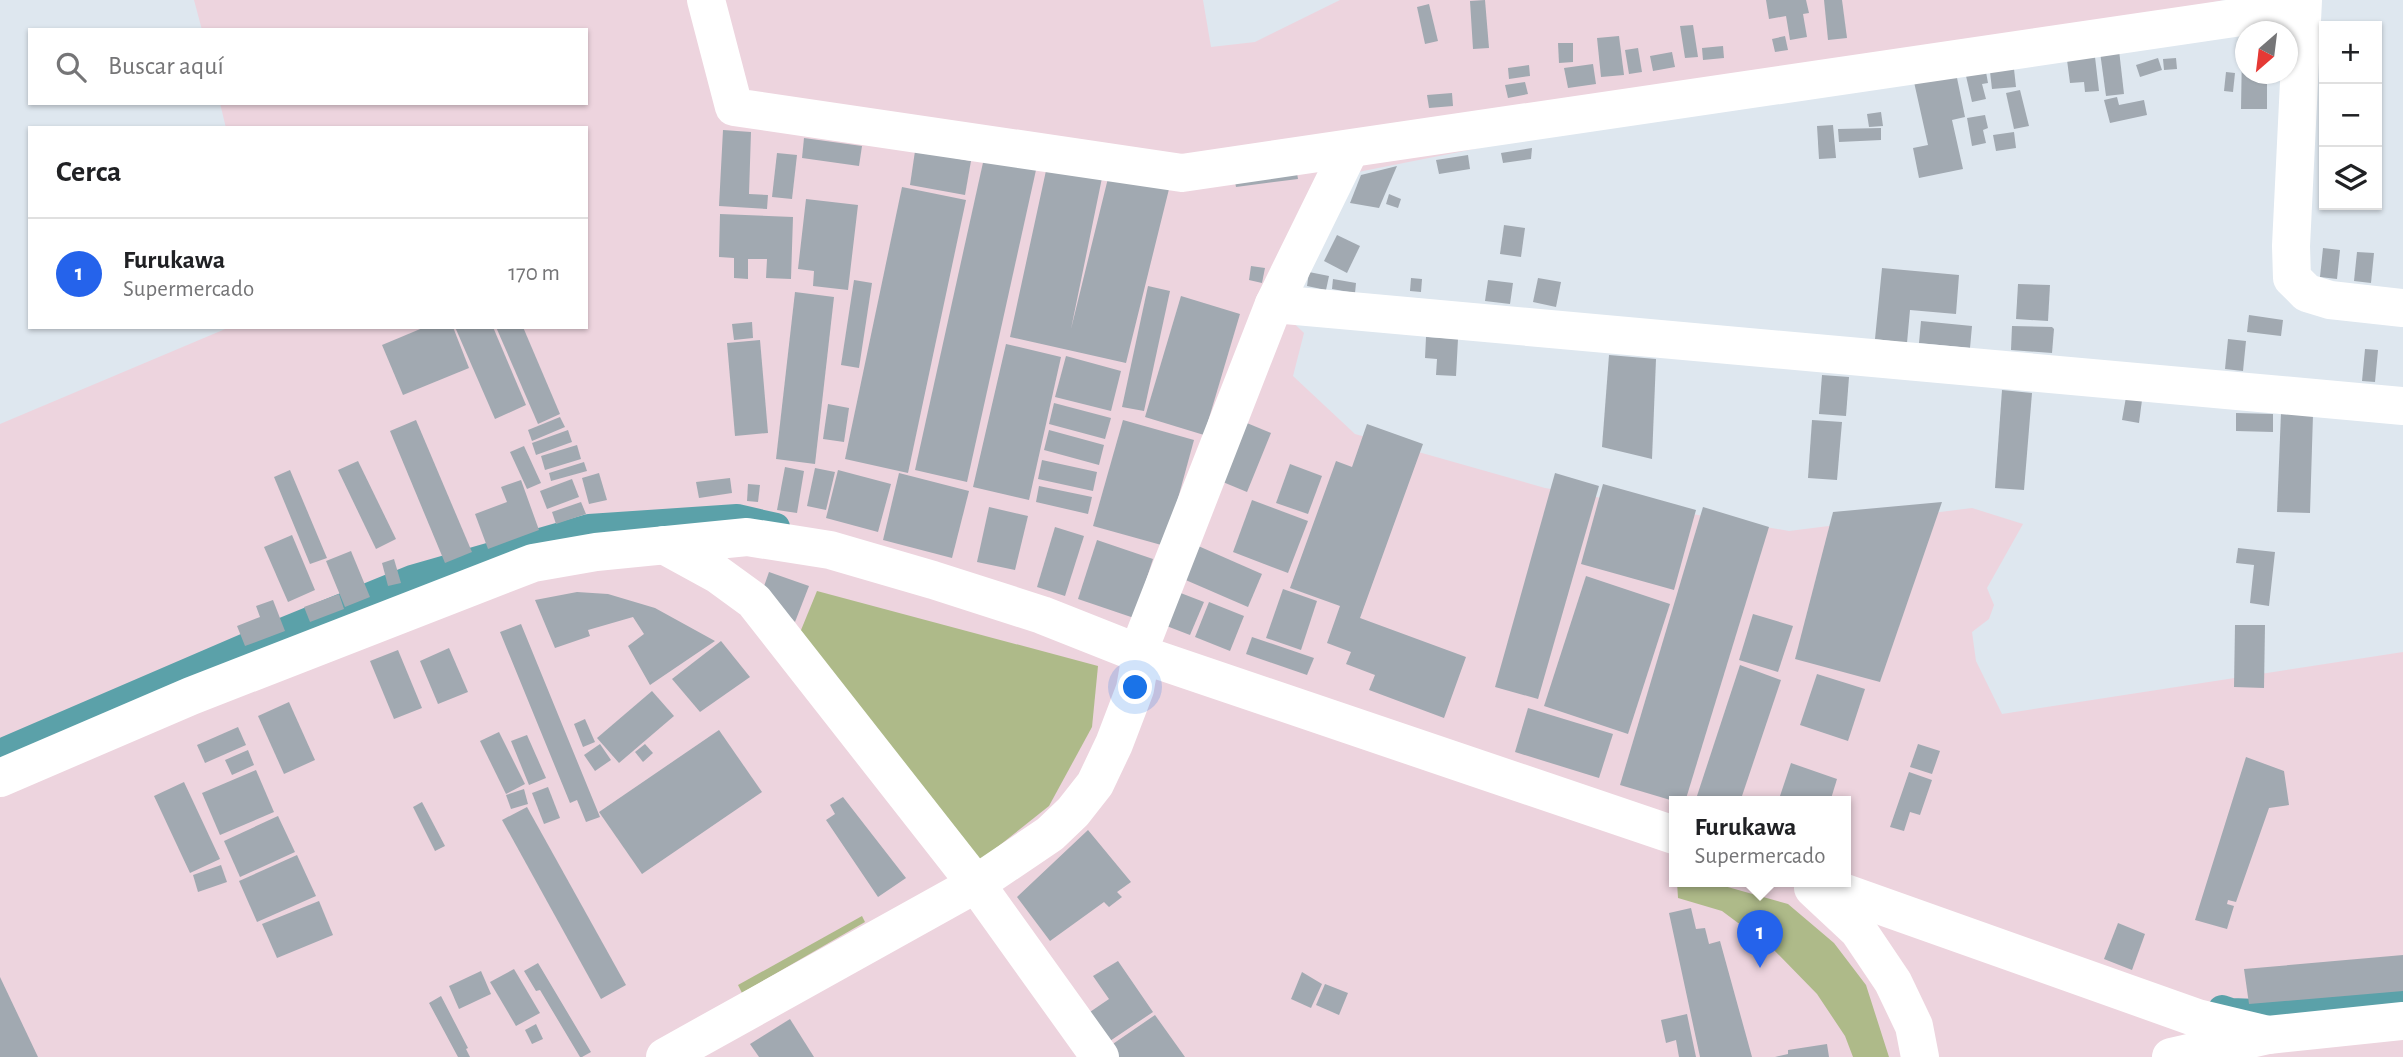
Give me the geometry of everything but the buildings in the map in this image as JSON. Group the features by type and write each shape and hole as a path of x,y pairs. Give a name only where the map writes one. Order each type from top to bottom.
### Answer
{"street":[{"path":"706,0 734,107 1182,173 2303,4 2291,246 2292,278 2307,293 2330,300 2403,308"},
{"path":"665,1057 976,884 1050,834 1073,812 1095,783 1114,744 1135,689 1144,637 1274,304 1350,149"},
{"path":"1274,304 2403,406"},
{"path":"0,778 191,696 533,563 596,552 747,537 830,550 1042,615 1143,654 1669,833"},
{"path":"664,545 716,574 754,601 976,884 1100,1057"},
{"path":"1812,887 1858,930 1893,982 1914,1026 1920,1057"},
{"path":"1828,887 2197,1018 2268,1035"},
{"path":"2171,1057 2268,1035 2403,1021"}],"shaded area":[{"path":"194,0 1203,0 1211,47 1255,42 1340,0 2224,0 1353,173 1274,304 1304,333 1293,376 1355,434 1545,488 1789,531 1972,508 2023,524 1987,588 1994,605 1989,619 1972,632 1976,661 2002,714 2403,652 2403,1057 0,1057 0,424 225,329 588,329 588,126 226,126 220,105 588,105 588,28 201,28"}],"green space":[{"path":"817,591 1098,666 1092,727 1049,806 976,864 799,635"},
{"path":"1677,887 1728,887 1788,904 1834,943 1866,985 1889,1057 1853,1057 1845,1036 1817,994 1773,949 1722,911 1678,898"},
{"path":"862,916 865,922 742,993 738,985"}],"waterway":[{"path":"0,753 412,579 589,528 737,518 776,527"},
{"path":"2222,1009 2257,1013 2403,995"}],"place":[{"name":"Furukawa","path":"1760,968"}]}
